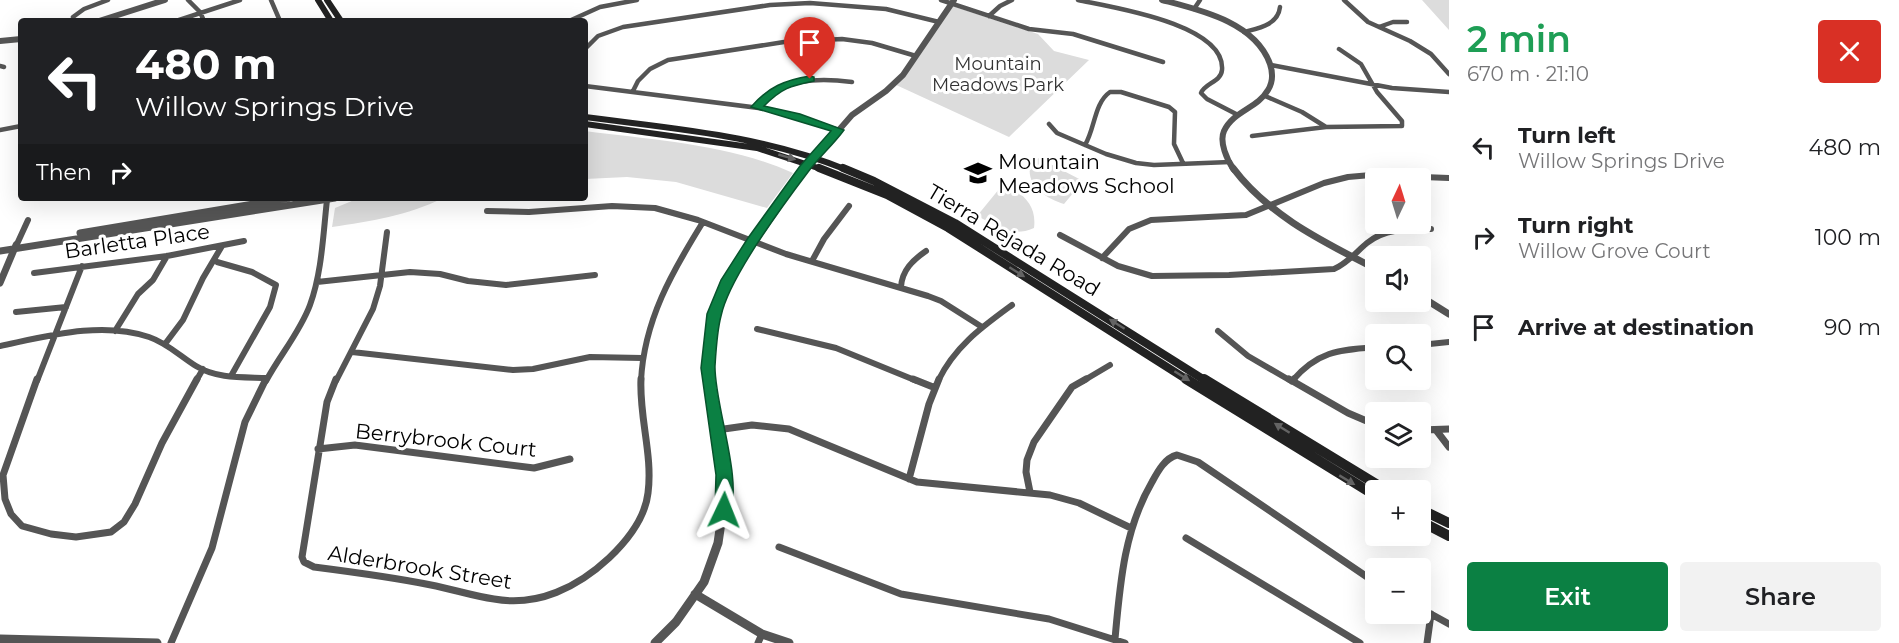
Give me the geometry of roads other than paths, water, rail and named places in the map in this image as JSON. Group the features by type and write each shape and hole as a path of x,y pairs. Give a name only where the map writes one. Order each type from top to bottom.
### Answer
{"main road":[{"path":"318,0 329,18"},
{"path":"327,0 339,18"},
{"name":"Tierra Rejada Road","path":"588,117 740,137 779,146 815,157 892,189 955,223 1285,430 1369,480"},
{"name":"Tierra Rejada Road","path":"588,124 757,148 808,164 887,195 948,228 1284,441 1365,489"},
{"path":"1431,515 1449,524"},
{"path":"1431,527 1449,536"}],"street":[{"path":"73,17 81,10 108,0"},
{"path":"108,18 165,0"},
{"path":"115,18 170,0"},
{"path":"188,0 203,18"},
{"path":"184,18 240,0"},
{"path":"271,0 279,18"},
{"path":"576,18 600,7 637,0"},
{"path":"940,0 952,2 1029,29 1073,34 1163,62"},
{"path":"989,16 1000,6 1012,0"},
{"path":"1078,0 1172,23 1204,38 1216,49 1223,64 1218,79 1203,87 1201,93 1207,99 1238,115"},
{"path":"1162,0 1221,19 1244,32 1262,47 1271,64 1272,83 1265,96 1238,115 1227,126 1223,145 1230,162 1245,184 1268,207 1365,264"},
{"path":"1194,9 1200,0"},
{"path":"1344,0 1360,17 1423,49 1449,74"},
{"path":"655,643 676,622 704,582 718,543 726,488 708,368 714,314 728,280 808,164 862,106 894,84 952,2"},
{"path":"588,46 598,36 623,27 782,4 857,5 886,9 939,22"},
{"path":"1244,32 1272,22 1279,14 1280,7"},
{"path":"1378,27 1393,22 1407,22"},
{"path":"0,40 18,37"},
{"path":"633,92 638,81 650,69 668,60 784,42 822,39 848,40 880,45 916,56"},
{"path":"1252,136 1326,128 1395,128 1402,126 1403,123 1373,84 1361,63 1339,49"},
{"path":"1271,64 1410,90 1449,92"},
{"path":"757,107 775,89 792,82 823,78 852,82"},
{"path":"588,86 757,107 796,116 838,130"},
{"path":"1085,145 1095,129 1100,107 1106,94 1112,91 1123,92 1172,109 1176,114 1174,144 1184,163"},
{"path":"1265,96 1302,112 1326,128"},
{"path":"1049,124 1057,133 1136,163 1154,165 1230,162"},
{"path":"0,130 18,127"},
{"path":"1102,258 1129,229 1142,223 1165,218 1246,215 1324,183 1348,177 1371,175 1449,178"},
{"path":"0,249 272,201"},
{"path":"16,246 318,201"},
{"path":"171,643 212,548 245,422 267,378 306,315 317,282 331,201"},
{"path":"487,211 527,213 595,206 633,206 664,210 812,261 941,301 982,327"},
{"path":"812,261 824,239 849,206"},
{"path":"0,283 28,220"},
{"name":"Alderbrook Street","path":"387,231 381,275 373,309 332,388 323,419 302,552 304,562 314,567 443,586 494,600 516,601 546,596 581,581 625,543 639,522 651,474 640,386 648,324 658,300 703,222"},
{"path":"1060,235 1136,273 1165,276 1327,270 1343,266 1378,237 1387,234"},
{"name":"Barletta Place","path":"34,273 167,256 244,241"},
{"path":"165,344 184,322 205,276 217,262 222,246"},
{"path":"901,287 901,281 910,263 926,251"},
{"path":"115,331 138,294 153,280 167,256"},
{"path":"217,262 252,272 276,285 270,307 231,376"},
{"path":"82,266 3,476 3,488 12,514 26,528 49,534 102,535 117,529 126,521 158,452 203,369"},
{"path":"317,282 425,272 476,283 512,285 595,275"},
{"path":"1431,303 1449,314"},
{"path":"909,479 933,387 959,347 1012,305"},
{"path":"16,312 66,308"},
{"path":"757,329 836,348 933,387"},
{"path":"0,346 83,332 115,331 142,335 165,344 214,374 267,378"},
{"path":"1218,332 1236,348 1365,421"},
{"path":"1431,344 1449,342"},
{"path":"1292,381 1303,368 1320,355 1365,348"},
{"path":"352,351 513,370 533,369 590,357 642,358"},
{"path":"1030,492 1026,472 1027,460 1034,442 1072,387 1110,365"},
{"path":"717,430 752,425 789,429 909,479 948,487 1030,492 1078,503 1131,528"},
{"path":"1431,430 1449,429"},
{"path":"1436,430 1449,447"},
{"name":"Berrybrook Court","path":"318,450 344,446 366,446 534,468 570,459"},
{"path":"1115,639 1124,561 1131,528 1141,498 1169,458 1179,454 1198,462 1365,576"},
{"path":"1186,538 1360,643"},
{"path":"779,547 901,594 1050,619 1125,643"},
{"path":"695,594 760,639 789,643"},
{"path":"1431,614 1449,624"},
{"path":"1427,643 1430,624"},
{"path":"0,639 157,643"}],"place":[{"name":"Mountain Meadows School","path":"978,173"}],"park label":[{"name":"Mountain Meadows Park","path":"998,74"}]}
